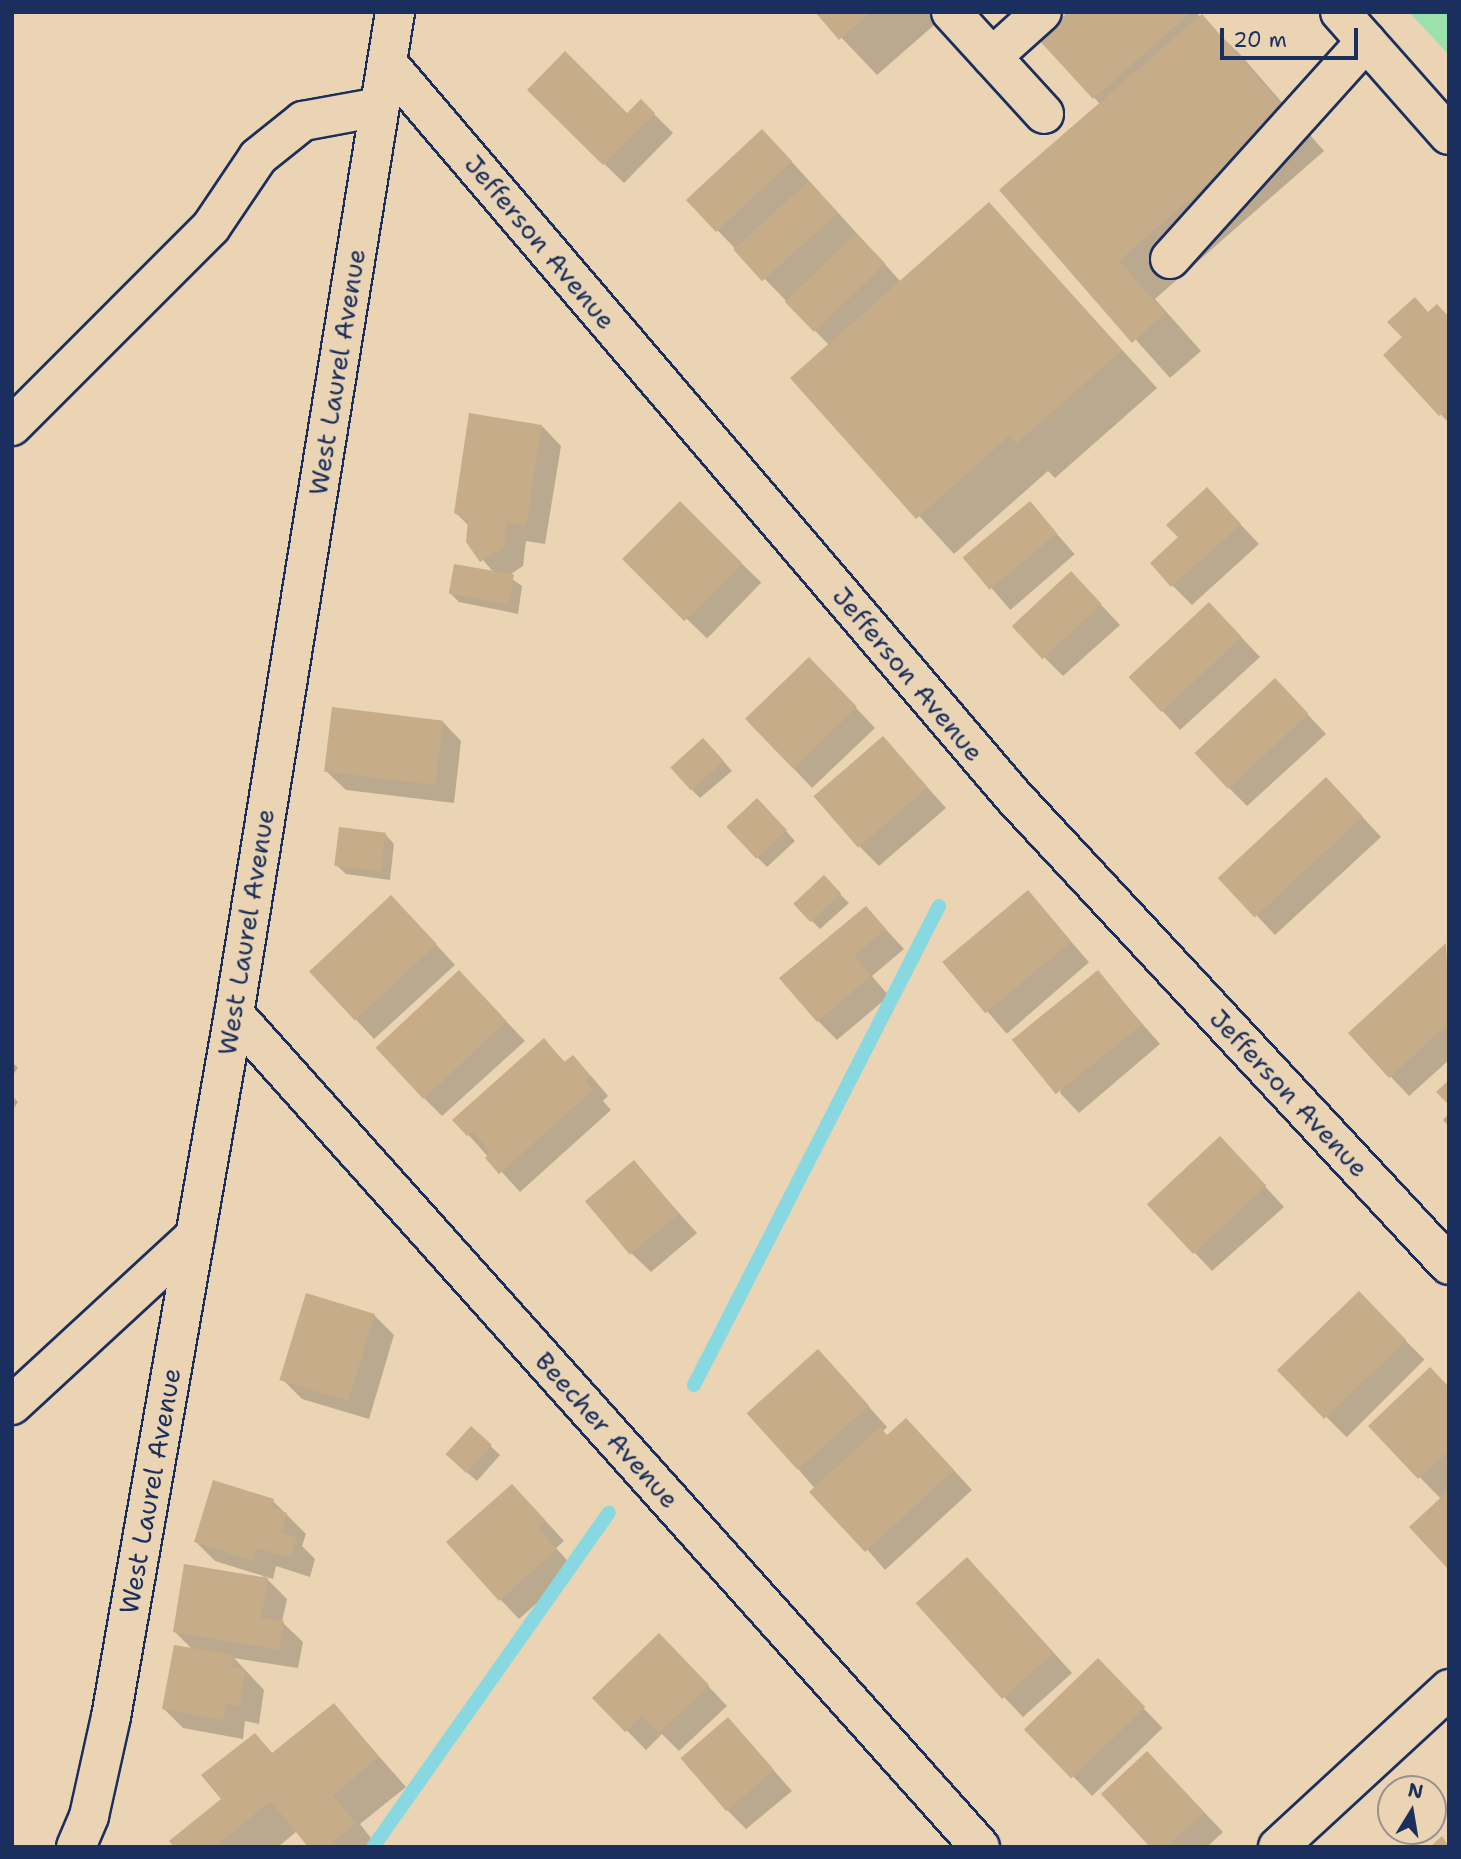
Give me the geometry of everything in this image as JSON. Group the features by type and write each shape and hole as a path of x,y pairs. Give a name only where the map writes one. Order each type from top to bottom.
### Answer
{"street":[{"name":"West Laurel Avenue","path":"76,1847 89,1816 111,1717 234,1014 395,12"},
{"path":"951,12 1044,114"},
{"path":"992,57 1042,12"},
{"path":"1340,12 1449,135"},
{"path":"1170,259 1366,41"},
{"name":"Jefferson Avenue","path":"388,64 1013,796 1449,1265"},
{"path":"12,426 211,227 258,157 303,121 380,107"},
{"name":"Beecher Avenue","path":"234,1014 980,1847"},
{"path":"12,1405 195,1236"},
{"path":"1278,1847 1449,1689"}],"green space":[{"path":"1409,12 1449,12 1449,55"}],"building":[{"path":"815,12 871,12 839,40"},
{"path":"1068,12 1191,12 1093,99 1038,39"},
{"path":"1202,14 1289,113 1119,261 1165,313 1132,343 999,190"},
{"path":"565,51 627,113 641,99 655,113 603,165 527,90"},
{"path":"762,129 792,161 716,232 686,200"},
{"path":"809,181 838,213 762,281 733,249"},
{"path":"989,202 1122,350 1017,443 1010,435 916,519 790,378"},
{"path":"856,233 885,263 814,332 785,302"},
{"path":"1415,297 1428,312 1437,304 1449,317 1449,408 1439,416 1383,355 1402,337 1387,322"},
{"path":"469,413 542,425 526,526 507,522 504,547 480,562 466,542 468,520 454,513"},
{"path":"1207,487 1241,524 1171,587 1150,563 1178,537 1166,525"},
{"path":"680,501 742,563 684,621 622,559"},
{"path":"1030,501 1057,533 990,590 963,558"},
{"path":"454,564 514,575 509,604 449,594"},
{"path":"1071,571 1102,604 1042,659 1012,626"},
{"path":"1209,602 1242,637 1161,712 1129,677"},
{"path":"809,657 857,707 793,768 745,719"},
{"path":"1275,678 1308,714 1228,789 1195,753"},
{"path":"332,707 443,721 435,785 324,772"},
{"path":"883,736 928,787 858,848 814,796"},
{"path":"703,738 724,761 691,790 670,767"},
{"path":"1326,777 1363,816 1255,917 1218,878"},
{"path":"757,798 787,830 756,859 726,827"},
{"path":"339,827 386,833 381,871 334,866"},
{"path":"824,875 841,893 810,922 793,904"},
{"path":"1028,890 1071,941 985,1013 942,962"},
{"path":"391,895 437,944 355,1020 309,971"},
{"path":"866,906 886,929 854,956 871,976 817,1022 779,978"},
{"path":"1446,943 1449,1023 1389,1078 1348,1033"},
{"path":"459,970 507,1021 423,1099 376,1048"},
{"path":"1098,970 1142,1024 1056,1094 1012,1040"},
{"path":"544,1038 564,1062 573,1055 590,1075 585,1080 593,1090 499,1174 485,1158 490,1153 473,1131 467,1136 452,1120"},
{"path":"1449,1080 1449,1105 1436,1092"},
{"path":"1220,1136 1266,1186 1193,1254 1147,1204"},
{"path":"634,1160 679,1214 630,1255 585,1201"},
{"path":"1359,1291 1406,1340 1324,1419 1277,1370"},
{"path":"306,1293 375,1314 348,1401 279,1380"},
{"path":"818,1349 869,1405 798,1470 747,1413"},
{"path":"1430,1367 1449,1387 1449,1451 1418,1479 1368,1426"},
{"path":"906,1418 954,1470 865,1552 809,1492 880,1427 887,1435"},
{"path":"471,1426 492,1445 466,1473 446,1454"},
{"path":"213,1480 274,1499 271,1507 287,1513 281,1532 297,1538 290,1558 257,1548 253,1561 194,1542"},
{"path":"512,1484 546,1521 538,1528 557,1549 499,1601 446,1542"},
{"path":"1449,1490 1449,1570 1409,1527"},
{"path":"967,1557 1053,1653 1002,1699 916,1603"},
{"path":"184,1564 268,1578 261,1618 284,1621 279,1650 173,1632"},
{"path":"659,1633 709,1685 659,1733 642,1716 625,1732 592,1698"},
{"path":"174,1645 234,1655 232,1667 245,1669 240,1706 226,1703 223,1720 162,1709"},
{"path":"1098,1658 1145,1707 1071,1778 1024,1730"},
{"path":"334,1703 379,1757 333,1795 356,1823 327,1847 308,1847 271,1801 214,1847 174,1847 169,1841 221,1799 201,1775 255,1733 272,1753"},
{"path":"728,1717 774,1770 726,1811 680,1758"},
{"path":"1147,1751 1204,1812 1167,1847 1150,1847 1101,1794"},
{"path":"1447,1844 1449,1847 1430,1847"}],"waterway":[{"path":"694,1385 939,906"},
{"path":"373,1847 609,1513"}]}
